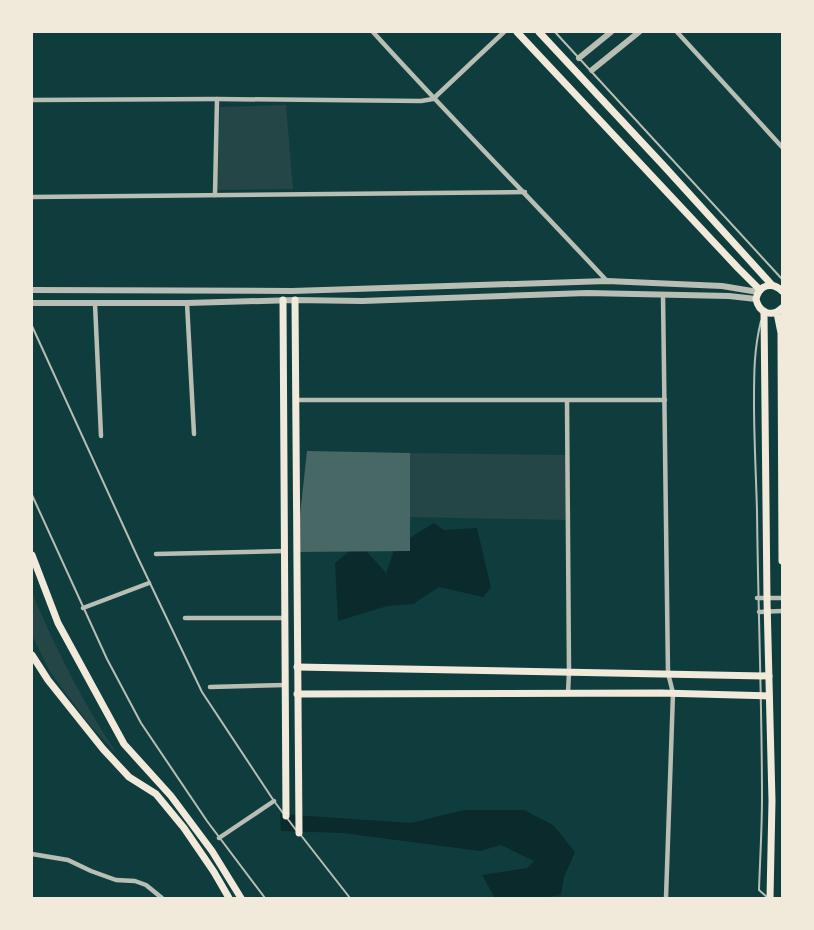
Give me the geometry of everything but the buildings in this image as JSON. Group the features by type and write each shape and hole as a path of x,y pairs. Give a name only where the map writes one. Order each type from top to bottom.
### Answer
{"main road":[{"path":"517,32 738,268 758,293 760,309 773,314 781,311 783,561"},
{"path":"539,32 777,287"},
{"path":"758,293 763,287 777,287"},
{"path":"283,300 286,816"},
{"path":"295,300 299,833"},
{"path":"764,312 769,676 765,696 772,801 769,898"},
{"path":"32,555 58,623 124,744 171,796 212,851 241,898"},
{"path":"32,655 48,680 103,749 129,777 156,794 184,828 229,898"},
{"path":"297,667 769,676"},
{"path":"297,694 673,693 765,696"}],"street":[{"path":"374,32 433,99 525,192 607,281"},
{"path":"32,100 421,101 433,99 504,32"},
{"path":"579,58 611,32"},
{"path":"592,70 639,32"},
{"path":"677,32 783,147"},
{"path":"215,195 217,99"},
{"path":"32,197 525,192"},
{"path":"32,290 292,291 607,281 722,286 758,293"},
{"path":"32,303 362,301 587,293 729,296 758,293"},
{"path":"663,295 668,673 673,693 666,898"},
{"path":"187,303 194,434"},
{"path":"95,304 101,436"},
{"path":"296,400 665,400"},
{"path":"567,401 568,693"},
{"path":"156,554 284,551"},
{"path":"83,608 149,583"},
{"path":"757,598 783,598"},
{"path":"759,612 783,611"},
{"path":"186,618 285,618"},
{"path":"210,687 285,685"},
{"path":"219,838 274,801"},
{"path":"32,854 68,860 116,880 135,881 146,885 162,898"}],"lane":[{"path":"555,32 782,279 777,287"},
{"path":"764,312 756,342 754,441 760,676 765,696 759,890 769,898"},
{"path":"32,326 149,583 202,692 274,801 350,898"},
{"path":"32,495 107,659 141,723 219,838 265,898"}],"shaded area":[{"path":"286,105 293,189 217,190 220,107"},
{"path":"410,453 568,455 568,520 410,517"},
{"path":"434,523 444,530 477,528 491,588 483,597 439,587 413,604 387,606 338,621 335,563 359,543 386,573 395,547"},
{"path":"32,593 71,675 117,754 89,724 50,672 32,635"},
{"path":"464,810 524,810 553,825 575,852 564,877 561,895 543,898 495,898 482,875 527,868 534,861 501,845 480,851 343,833 281,831 280,814 411,823"}]}
